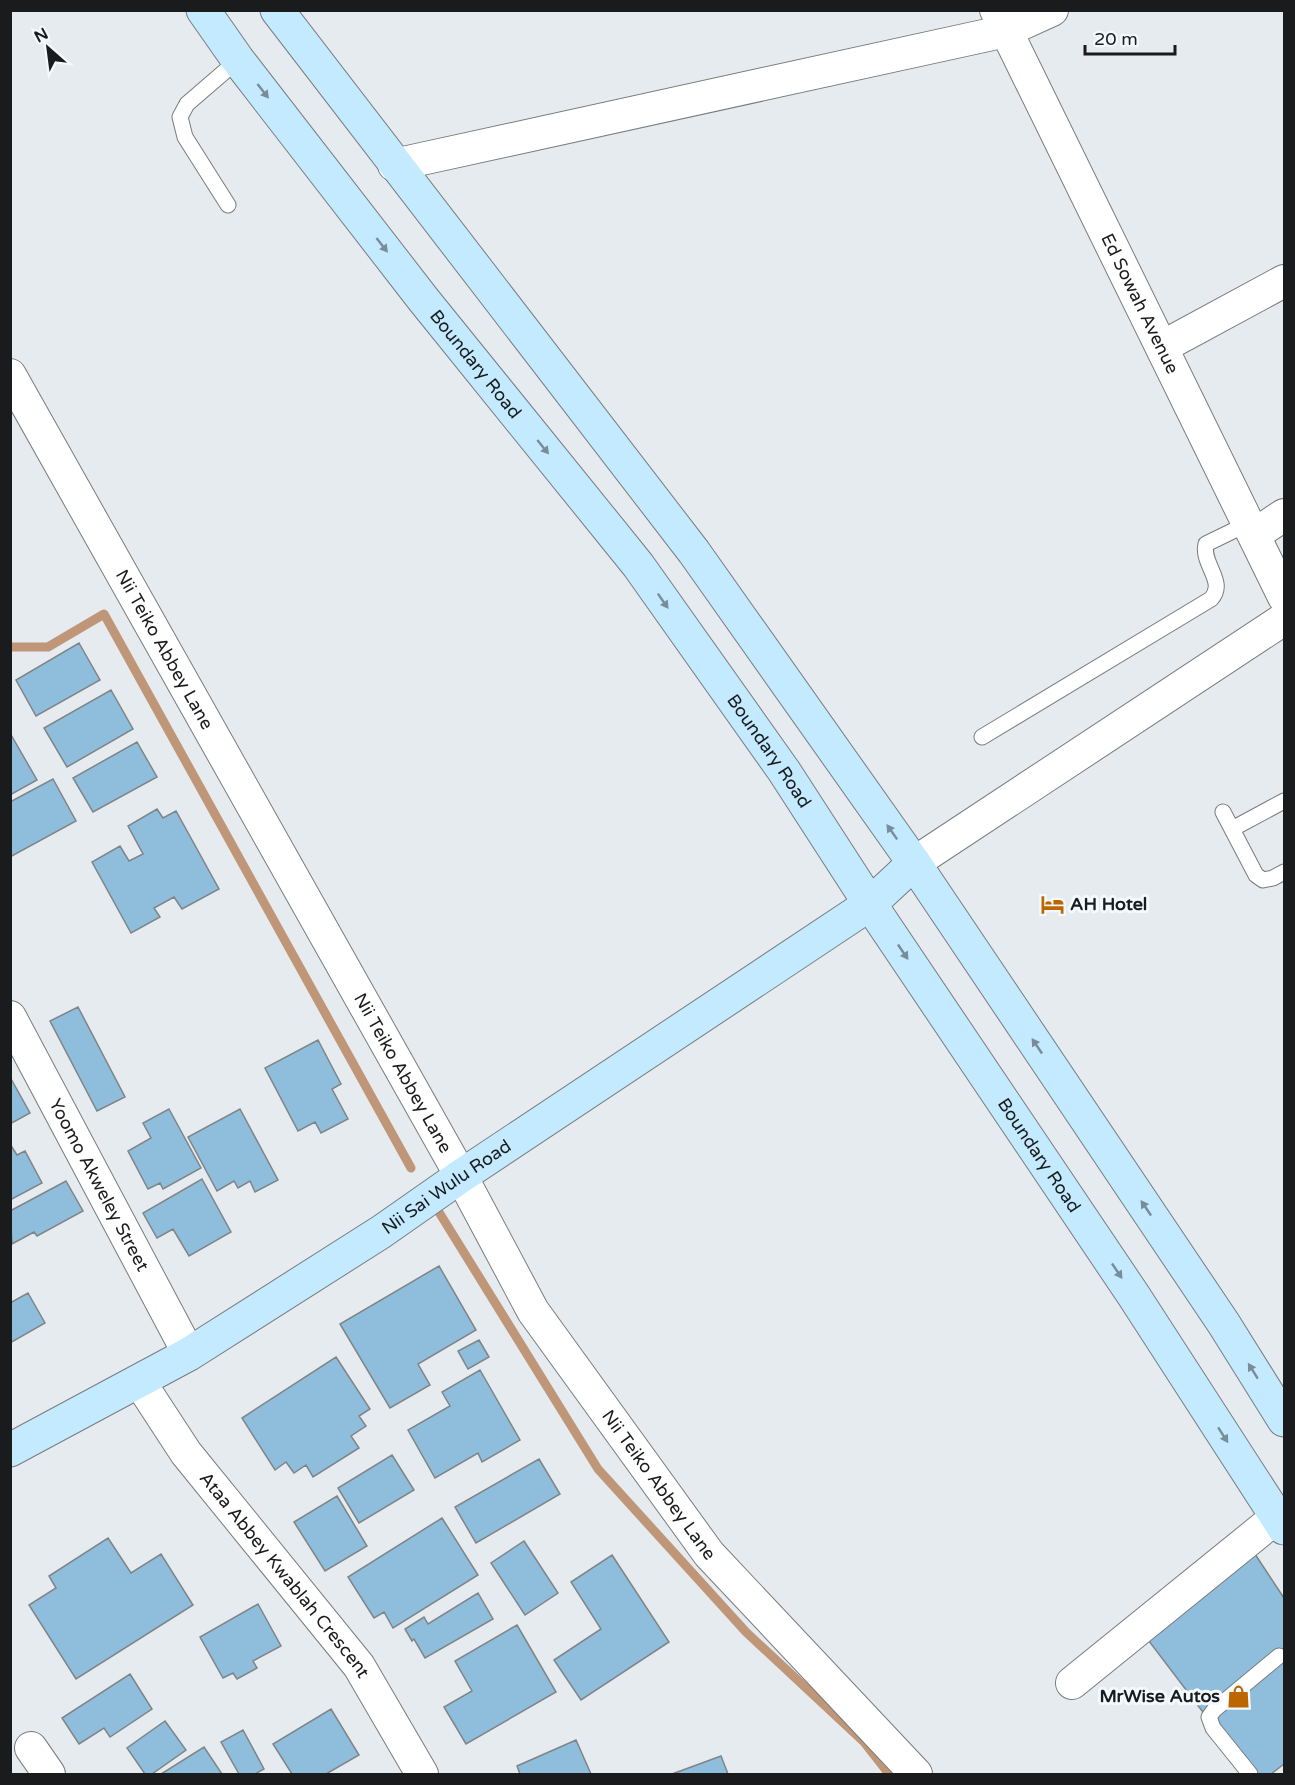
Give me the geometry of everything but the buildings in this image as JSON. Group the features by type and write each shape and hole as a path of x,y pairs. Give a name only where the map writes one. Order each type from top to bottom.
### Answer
{"main road":[{"name":"Boundary Road","path":"203,10 238,60 423,299 638,566 784,771 870,904 1127,1286 1280,1523"},
{"path":"277,10 694,552 914,863 1224,1324 1284,1420"},
{"name":"Nii Sai Wulu Road","path":"10,1450 189,1354 381,1232 461,1176 870,904 914,863"}],"street":[{"path":"394,165 1052,10"},
{"name":"Ed Sowah Avenue","path":"1001,21 1284,597"},
{"path":"1162,347 1284,281"},
{"name":"Nii Teiko Abbey Lane","path":"10,375 461,1176 533,1311 709,1554 913,1773"},
{"path":"1252,529 1284,515"},
{"path":"914,863 1284,619"},
{"name":"Yoomo Akweley Street","path":"10,1017 189,1354"},
{"name":"Ataa Abbey Kwablah Crescent","path":"139,1381 186,1453 359,1666 422,1774"},
{"path":"1072,1683 1280,1523"},
{"path":"31,1748 49,1774"}],"lane":[{"path":"228,205 185,137 180,117 187,104 238,60"},
{"path":"982,737 1211,600 1217,593 1218,586 1204,552 1206,544 1252,529"},
{"path":"1232,829 1284,801"},
{"path":"1223,812 1256,875 1263,880 1284,872"},
{"path":"1250,1774 1213,1728 1209,1717 1214,1710 1283,1656"}],"waterway":[{"path":"10,647 48,647 104,614 411,1168"},
{"path":"437,1209 598,1469 746,1632 864,1742 889,1774"}],"place":[{"name":"AH Hotel","path":"1052,904"},
{"name":"MrWise Autos","path":"1238,1696"}]}
